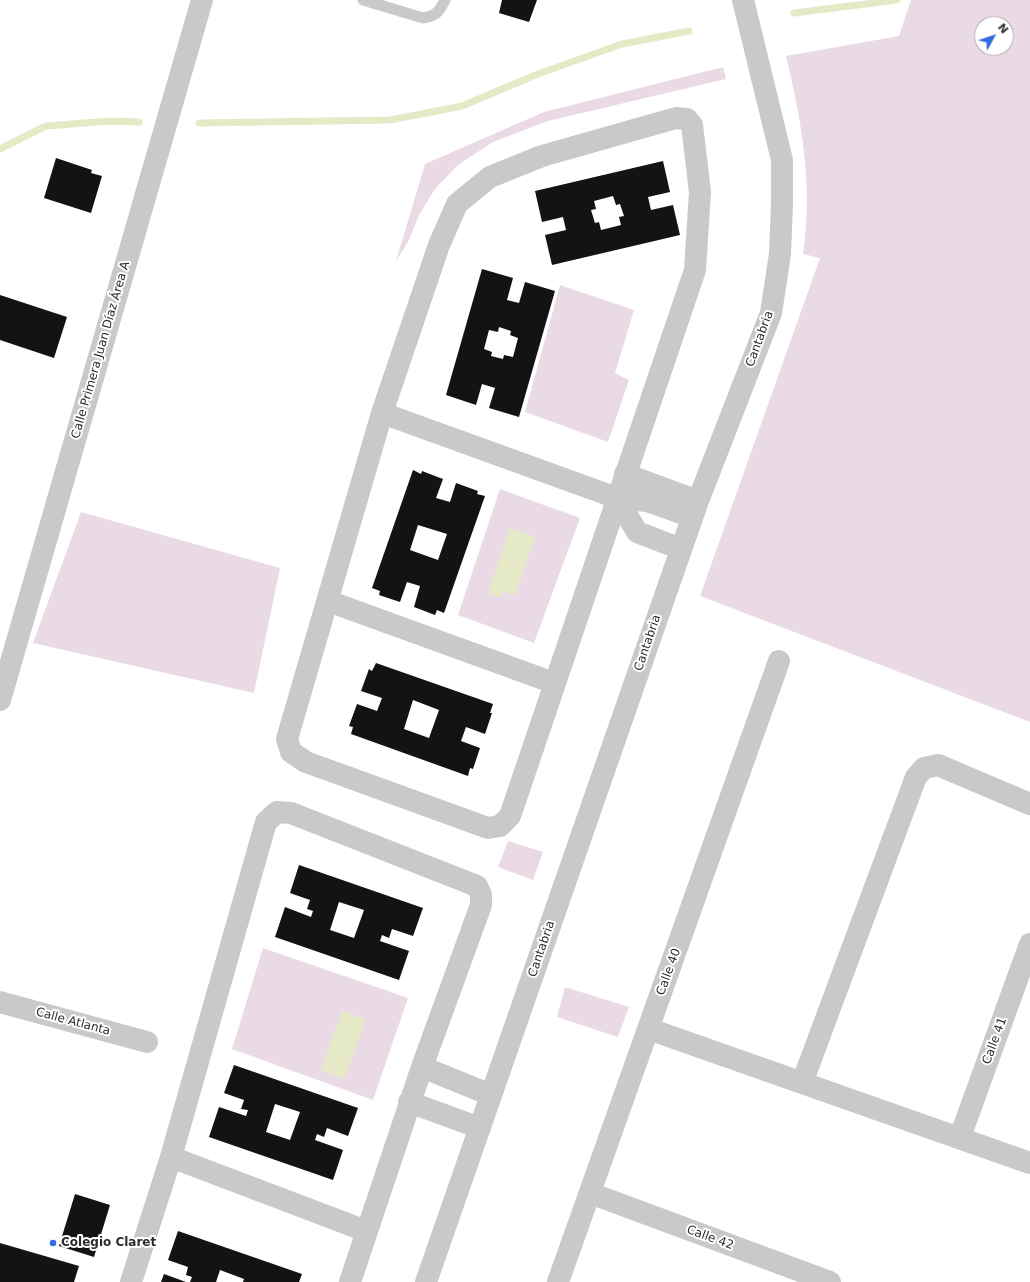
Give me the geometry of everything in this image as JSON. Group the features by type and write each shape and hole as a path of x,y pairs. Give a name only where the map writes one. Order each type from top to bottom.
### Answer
{"street":[{"name":"Calle Primera Juan Díaz Área A","path":"0,700 202,0"},
{"name":"Cantabria","path":"428,1279 695,509 771,313 780,254 782,160 743,0"},
{"path":"676,118 687,118 692,125 700,192 695,270 625,474 510,816 500,826 488,828 313,765 291,752 287,739 382,413 439,245 457,204 490,177 542,156 676,118"},
{"path":"382,413 617,498 647,501 695,509"},
{"path":"625,474 695,509"},
{"path":"617,498 637,532 681,549"},
{"path":"328,601 554,684"},
{"name":"Calle 40","path":"558,1282 779,661"},
{"path":"802,1083 916,777 924,768 938,765 1030,804"},
{"path":"131,1282 170,1157 266,822 277,812 291,813 477,886 481,895 481,905 409,1102 350,1282"},
{"name":"Calle 41","path":"960,1137 1030,944"},
{"name":"Calle Atlanta","path":"0,1002 147,1042"},
{"path":"649,1029 960,1137 1030,1163"},
{"path":"424,1061 493,1089"},
{"path":"409,1102 480,1128"},
{"path":"170,1157 366,1231"},
{"name":"Calle 42","path":"590,1193 830,1282"}],"lane":[{"path":"363,0 423,18 433,17 441,9 445,0"}],"shaded area":[{"path":"911,0 1030,0 1030,722 700,596 820,258 803,254 807,203 804,154 797,106 786,56 899,36"},
{"path":"723,67 726,79 548,121 493,142 458,165 435,189 419,215 408,242 396,261 425,164 544,112"},
{"path":"560,285 634,310 615,373 629,380 608,442 525,412"},
{"path":"500,489 580,518 534,643 458,615"},
{"path":"81,512 280,568 254,693 33,643"},
{"path":"510,528 535,537 515,595 503,591 501,598 488,593"},
{"path":"508,841 543,852 533,880 498,867"},
{"path":"263,948 408,998 373,1100 232,1049"},
{"path":"565,987 629,1007 618,1037 557,1017"},
{"path":"342,1011 366,1019 344,1079 321,1070"}],"building":[{"path":"502,0 537,0 529,22 499,13"},
{"path":"56,158 92,170 91,173 102,176 91,213 44,198"},
{"path":"663,161 670,192 648,197 651,210 673,205 680,235 552,265 545,235 566,230 563,217 542,222 535,191","holes":["613,196 616,205 620,204 624,216 619,217 621,225 601,230 599,222 595,223 591,210 596,209 594,201"]},
{"path":"482,269 513,278 507,300 519,303 525,282 555,291 519,417 489,408 495,388 482,384 476,405 446,395","holes":["499,327 511,331 510,335 518,338 513,357 504,355 503,359 491,356 492,352 484,349 489,330 498,332"]},
{"path":"0,295 67,317 54,358 0,340"},
{"path":"413,470 421,474 422,471 443,479 436,498 450,502 456,483 478,491 477,494 485,496 444,613 437,610 435,615 414,607 420,586 407,582 400,602 379,595 380,591 372,588","holes":["418,525 447,534 438,560 410,550"]},
{"path":"376,663 493,704 490,713 492,713 485,734 466,727 461,741 480,748 473,769 470,768 468,776 351,734 353,727 349,726 357,704 377,711 382,698 361,691 369,669 372,671","holes":["413,700 439,710 429,738 404,729"]},
{"path":"299,865 423,908 413,936 392,929 389,938 382,935 380,941 409,951 399,980 275,937 285,907 311,917 313,911 307,909 310,900 290,893","holes":["339,902 364,910 354,938 330,930"]},
{"path":"234,1065 358,1108 348,1136 327,1128 324,1137 317,1134 315,1140 343,1150 333,1180 209,1137 219,1107 246,1116 248,1110 241,1109 244,1100 224,1093","holes":["275,1104 300,1112 290,1140 266,1132"]},
{"path":"75,1194 110,1205 94,1257 59,1246"},
{"path":"178,1231 302,1274 299,1282 243,1282 244,1279 220,1270 216,1282 190,1282 192,1277 186,1275 188,1267 168,1260"},
{"path":"0,1243 79,1266 74,1282 0,1282"},
{"path":"164,1274 186,1282 161,1282"}],"waterway":[{"path":"794,13 897,0"},
{"path":"199,123 390,120 462,106 538,74 622,44 689,31"},
{"path":"0,149 46,126 111,121 139,122"}],"place":[{"name":"Colegio Claret","path":"53,1243"}]}
